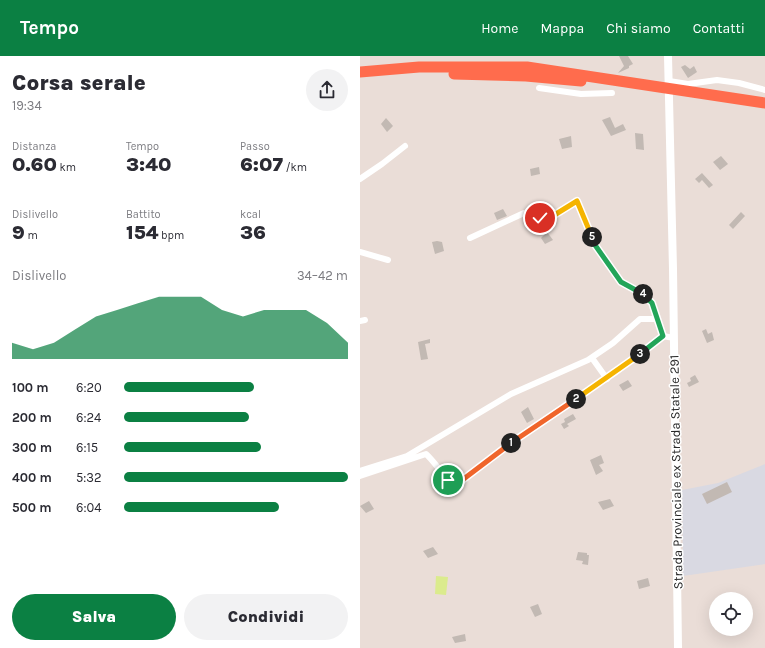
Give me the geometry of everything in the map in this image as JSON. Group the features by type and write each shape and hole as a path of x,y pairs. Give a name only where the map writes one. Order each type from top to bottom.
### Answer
{"highway":[{"path":"360,72 419,67 527,66 589,78 717,98 765,103"},
{"path":"360,79 424,73 589,78"},
{"path":"717,98 765,110"}],"street":[{"name":"Strada Provinciale ex Strada Statale 291","path":"668,56 674,338 678,648"},
{"path":"669,81 688,84 706,83 717,80 745,84 765,90"},
{"path":"539,88 582,94 601,95 612,93"},
{"path":"360,179 382,164 404,146"},
{"path":"470,238 524,213 540,218 556,214 577,201 595,245 621,282 644,294 652,303 663,336"},
{"path":"360,252 388,260"},
{"path":"360,471 407,456 511,394 592,358 640,319 658,319"},
{"path":"360,476 426,454 436,463 448,480 457,484 518,438 607,379 663,336 674,338"},
{"path":"592,358 607,379"}],"shaded area":[{"path":"765,464 765,564 683,576 682,490 718,483"}],"green space":[{"path":"436,576 448,577 446,595 435,594"}],"building":[{"path":"619,56 628,56 633,64 629,66 629,68 618,73 624,66"},
{"path":"685,65 690,69 694,66 697,72 688,78 681,67"},
{"path":"610,117 615,128 623,124 626,130 611,136 602,120"},
{"path":"386,118 393,126 387,132 381,124"},
{"path":"635,133 643,134 644,150 636,149"},
{"path":"571,136 572,147 562,149 559,139"},
{"path":"721,156 728,164 720,170 713,162"},
{"path":"539,167 540,174 531,176 530,169"},
{"path":"702,173 713,185 709,188 702,180 699,183 695,179"},
{"path":"503,209 507,216 497,220 494,213"},
{"path":"741,212 745,216 733,229 729,225"},
{"path":"547,232 553,240 545,244 541,238"},
{"path":"432,242 442,242 444,251 435,254"},
{"path":"706,329 708,334 712,332 714,340 707,343 702,331"},
{"path":"430,339 430,343 425,344 428,359 421,360 418,342"},
{"path":"695,375 699,382 689,387 687,383 691,381 690,378"},
{"path":"628,380 632,386 623,391 619,385"},
{"path":"528,407 534,419 527,423 521,412"},
{"path":"573,414 576,419 567,424 569,426 564,429 561,424 565,422 564,419"},
{"path":"601,455 604,463 599,465 603,471 596,475 590,460"},
{"path":"727,482 732,492 707,504 702,494"},
{"path":"610,499 614,506 603,510 598,502"},
{"path":"369,501 374,509 366,513 360,506"},
{"path":"433,547 438,554 428,558 423,551"},
{"path":"578,552 587,553 587,555 589,555 588,565 582,564 583,561 576,560"},
{"path":"648,578 650,586 639,589 637,581"},
{"path":"538,604 542,614 535,617 530,607"},
{"path":"465,634 466,641 455,643 452,637"}],"route":[{"path":"448,480 457,484 518,438 613,374 663,336 652,303 644,294 621,282 595,245 577,201 556,214 540,218"}]}
